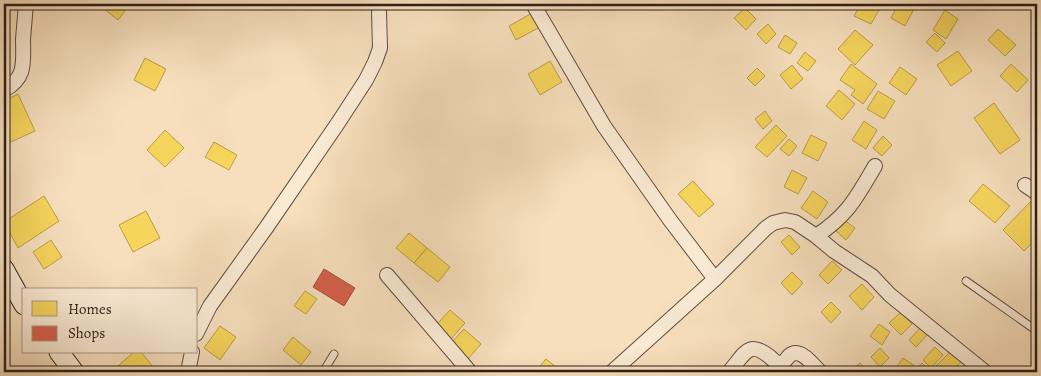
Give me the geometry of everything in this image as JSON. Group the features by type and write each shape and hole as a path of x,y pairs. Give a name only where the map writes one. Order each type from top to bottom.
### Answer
{"main road":[{"path":"4,269 22,301"},
{"path":"60,354 74,372"}],"street":[{"path":"4,90 13,85 20,75 24,63 23,40 26,4"},
{"path":"532,4 604,126 670,220 715,279"},
{"path":"198,330 210,306 277,212 366,80 380,48 379,12"},
{"path":"816,236 835,224 850,208 875,166"},
{"path":"1025,184 1037,193"},
{"path":"612,372 715,279 773,223 785,220 795,222 872,276 890,295 985,372"},
{"path":"387,276 470,372"},
{"path":"729,372 749,349 756,348 781,363 791,354 801,354 820,372"},
{"path":"188,372 192,354"}],"lane":[{"path":"966,281 1037,330"},
{"path":"323,372 334,354"}],"building: Homes":[{"path":"98,4 130,4 118,20"},
{"path":"861,4 867,4 879,10 871,24 854,16"},
{"path":"898,4 904,4 914,9 905,26 891,18"},
{"path":"745,8 756,19 746,30 734,18"},
{"path":"945,10 958,19 946,39 933,30"},
{"path":"534,12 542,26 516,40 509,26"},
{"path":"768,24 776,34 766,44 757,34"},
{"path":"998,29 1016,45 1005,56 988,40"},
{"path":"855,30 873,45 855,65 838,49"},
{"path":"935,33 945,43 937,52 926,42"},
{"path":"785,35 797,43 790,54 778,47"},
{"path":"958,51 972,71 951,86 937,65"},
{"path":"805,52 816,61 808,71 797,63"},
{"path":"145,58 166,69 155,91 134,80"},
{"path":"550,61 562,82 540,95 528,74"},
{"path":"851,64 877,84 863,104 851,95 855,90 840,80"},
{"path":"1011,64 1028,80 1017,92 1000,76"},
{"path":"792,65 803,79 791,89 780,75"},
{"path":"900,67 917,79 906,95 889,83"},
{"path":"757,68 765,76 755,86 747,78"},
{"path":"839,90 855,104 842,120 826,106"},
{"path":"878,91 895,101 884,119 867,109"},
{"path":"18,94 35,131 4,145 4,101"},
{"path":"994,103 1020,140 1000,154 974,118"},
{"path":"765,111 772,121 763,129 755,119"},
{"path":"864,121 877,130 866,149 852,140"},
{"path":"776,125 787,136 767,157 755,147"},
{"path":"165,130 184,148 165,167 147,150"},
{"path":"811,135 827,143 818,161 802,153"},
{"path":"883,136 892,145 882,156 873,148"},
{"path":"789,139 797,146 789,156 780,149"},
{"path":"214,142 237,155 229,170 205,157"},
{"path":"792,170 807,178 798,194 784,187"},
{"path":"693,181 714,204 699,217 678,194"},
{"path":"983,184 1010,206 995,223 969,201"},
{"path":"813,191 828,202 817,219 801,208"},
{"path":"44,196 59,221 18,248 4,222"},
{"path":"1034,198 1037,201 1037,238 1024,251 1003,230"},
{"path":"146,211 160,238 133,252 119,225"},
{"path":"844,220 855,228 846,240 836,231"},
{"path":"409,233 427,248 414,263 396,248"},
{"path":"789,235 800,247 792,255 781,242"},
{"path":"51,240 62,257 44,269 33,252"},
{"path":"427,248 450,267 438,282 414,263"},
{"path":"832,261 842,270 828,284 819,275"},
{"path":"792,272 803,283 792,295 781,283"},
{"path":"862,284 874,297 862,310 849,296"},
{"path":"305,291 317,299 306,314 294,306"},
{"path":"831,302 841,312 831,323 821,312"},
{"path":"450,310 465,323 451,339 436,325"},
{"path":"901,312 912,324 901,335 889,323"},
{"path":"879,324 890,332 882,345 870,336"},
{"path":"220,326 236,337 220,360 204,348"},
{"path":"921,327 928,334 916,347 909,340"},
{"path":"464,329 481,344 468,359 451,343"},
{"path":"293,337 311,352 301,365 283,350"},
{"path":"935,347 943,355 931,368 923,360"},
{"path":"880,348 889,358 880,367 871,357"},
{"path":"951,351 961,362 951,372 942,372 936,366"},
{"path":"132,354 143,354 154,368 149,372 123,372 118,366"},
{"path":"903,358 916,367 912,372 899,372 895,369"},
{"path":"546,359 562,372 535,372"},
{"path":"860,363 868,372 855,372 853,369"},
{"path":"922,363 932,372 913,372"}],"building: Shops":[{"path":"324,269 355,288 344,306 313,287"}]}
